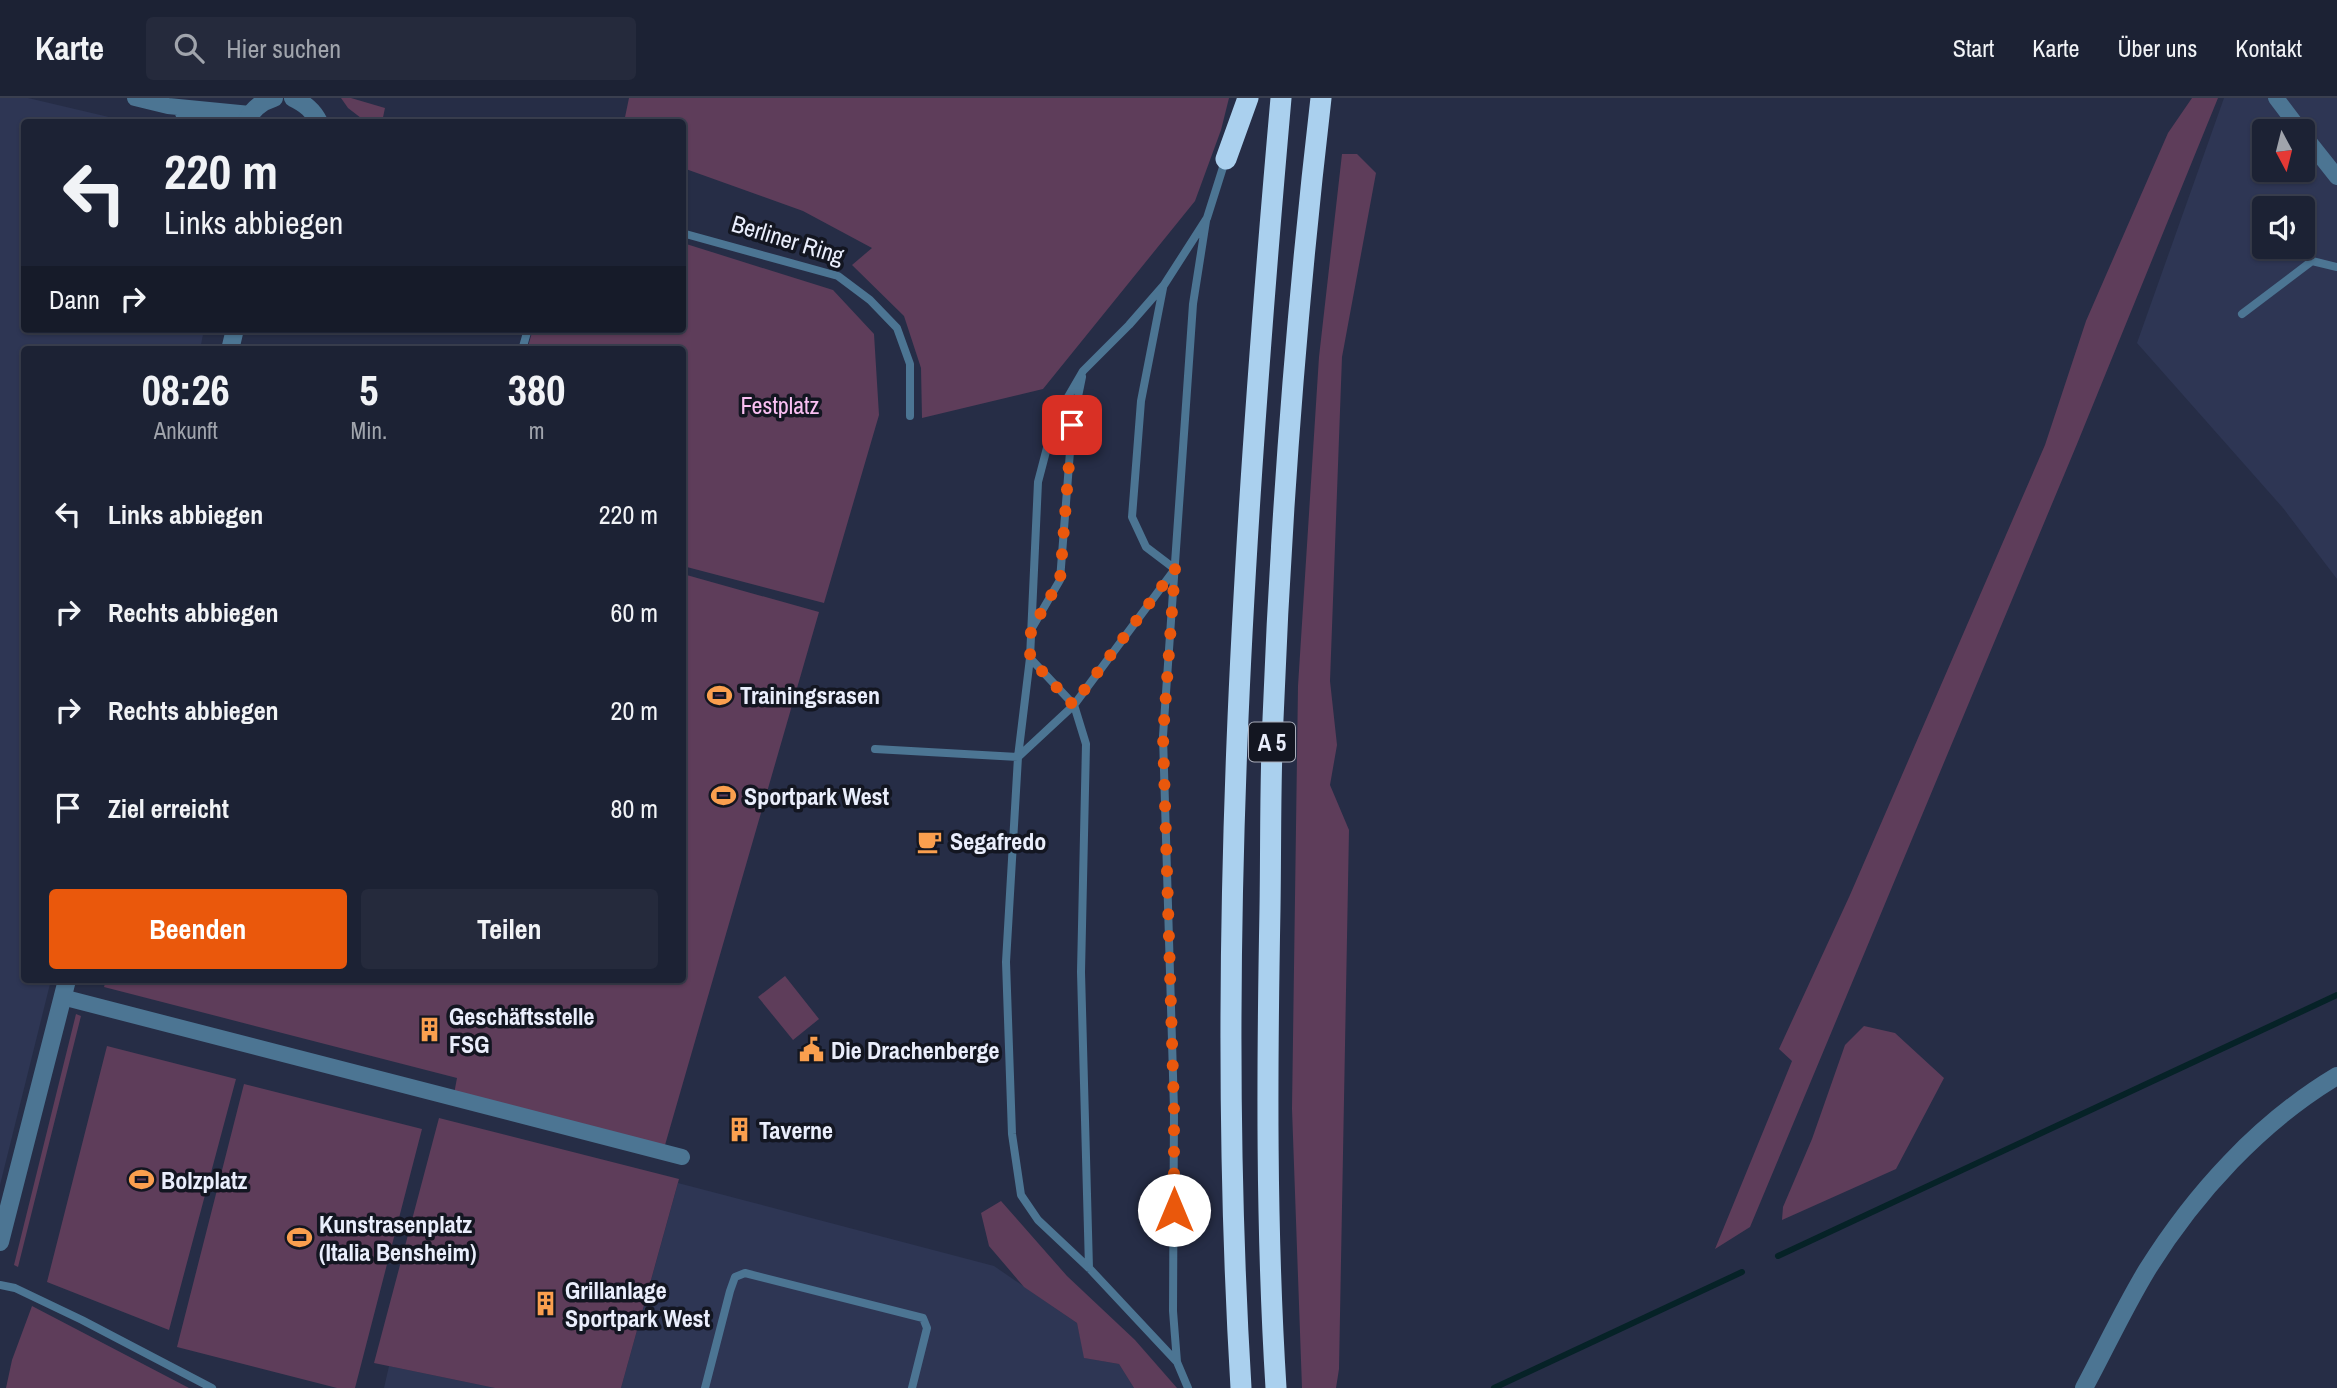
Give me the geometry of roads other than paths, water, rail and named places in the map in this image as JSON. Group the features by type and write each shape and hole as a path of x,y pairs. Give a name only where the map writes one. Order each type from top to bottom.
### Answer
{"highway":[{"path":"1226,159 1248,98"},
{"name":"A 5","path":"1241,1388 1231,1147 1236,726 1252,452 1281,98"},
{"name":"A 5","path":"1276,1388 1268,1137 1273,720 1288,454 1306,228 1321,98"}],"street":[{"path":"135,98 248,118 262,102 274,98"},
{"path":"2276,98 2292,119"},
{"path":"301,100 318,119"},
{"path":"159,102 199,119"},
{"path":"2315,149 2337,177"},
{"path":"0,1242 64,989 682,1157"},
{"path":"2084,1388 2148,1269 2193,1206 2237,1154 2275,1121 2337,1076"}],"lane":[{"path":"1188,1388 1177,1362 1173,1311 1174,1109 1163,736 1193,304 1207,218 1226,159"},
{"path":"1177,1362 1089,1268 1038,1220 1021,1195 1012,1134 1006,962 1018,757 1030,658 1038,482 1054,421 1083,371 1164,285 1207,218"},
{"name":"Berliner Ring","path":"686,234 838,276 870,300 897,328 910,364 910,416"},
{"path":"2242,314 2312,261 2337,267"},
{"path":"1164,285 1141,401 1132,517 1146,547 1175,569"},
{"path":"1031,630 1060,580 1072,425 1083,371"},
{"path":"875,749 1018,757 1073,705 1175,569"},
{"path":"1030,658 1073,705 1086,744 1081,972 1089,1268"},
{"path":"705,1388 730,1291 735,1277 745,1272 923,1318 927,1328 912,1388"},
{"path":"0,1285 15,1288 62,1310 212,1388"}],"waterway":[{"path":"1778,1256 2337,995"},
{"path":"1494,1388 1742,1272"}],"place":[{"name":"Trainingsrasen","path":"720,695"},
{"name":"Sportpark West","path":"724,796"},
{"name":"Segafredo","path":"930,841"},
{"name":"Geschäftsstelle FSG","path":"429,1030"},
{"name":"Die Drachenberge","path":"811,1050"},
{"name":"Taverne","path":"739,1130"},
{"name":"Bolzplatz","path":"141,1180"},
{"name":"Kunstrasenplatz (Italia Bensheim)","path":"299,1238"},
{"name":"Grillanlage Sportpark West","path":"545,1304"}],"park label":[{"name":"Festplatz","path":"780,405"}]}
